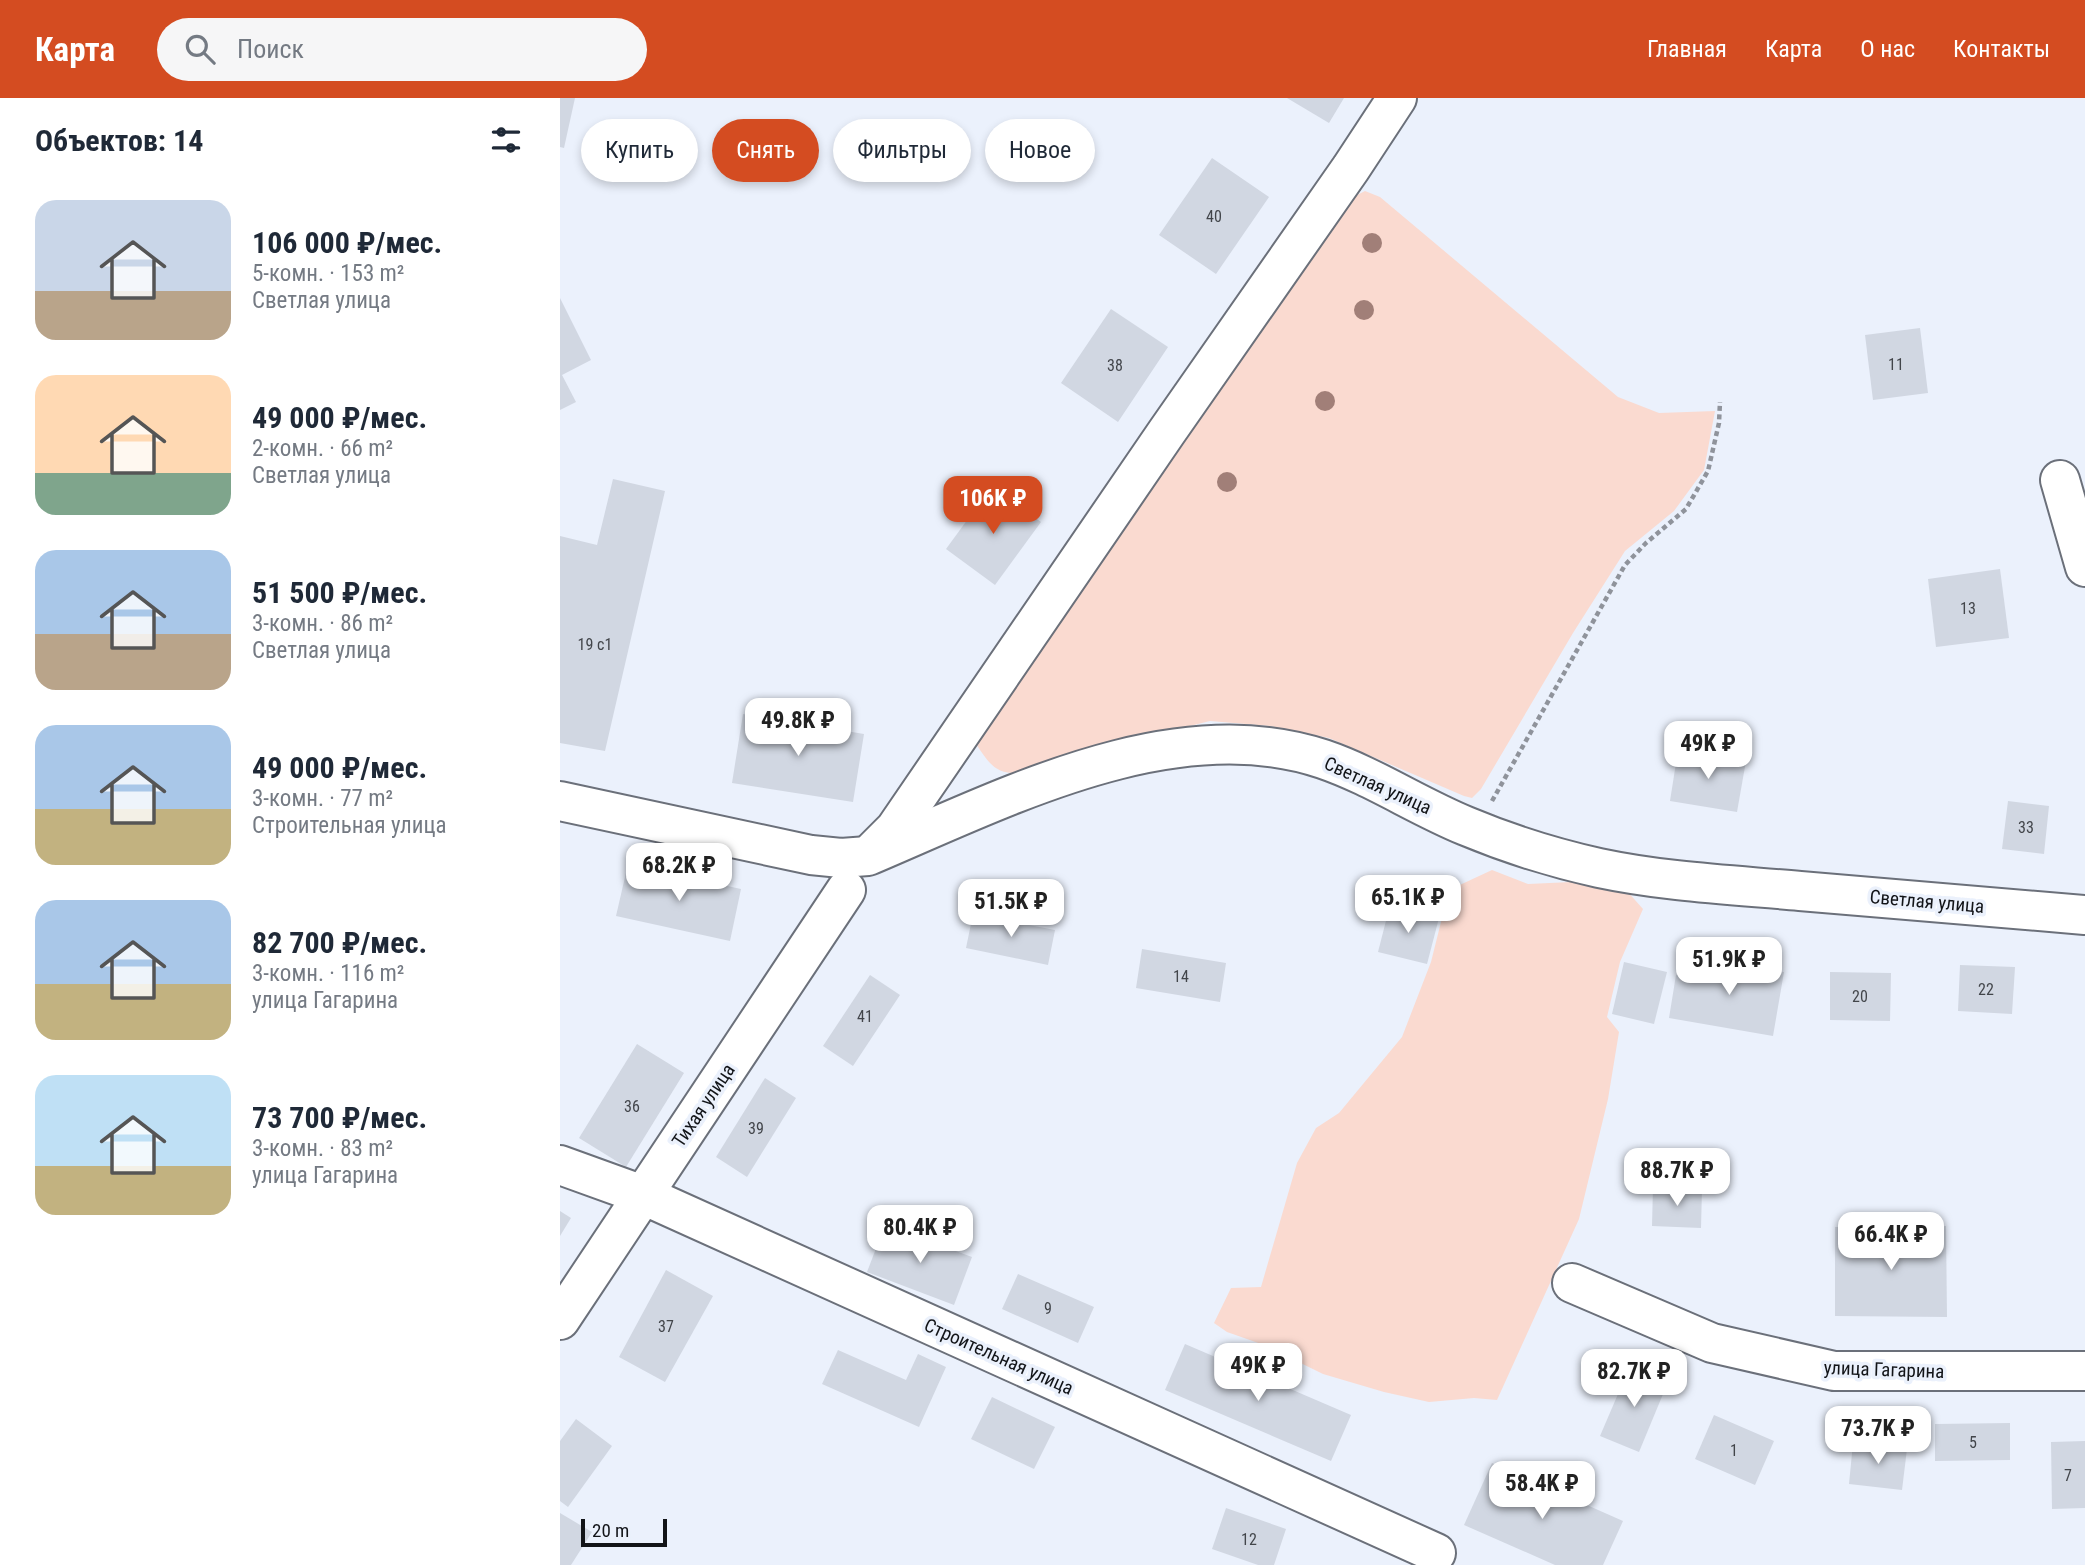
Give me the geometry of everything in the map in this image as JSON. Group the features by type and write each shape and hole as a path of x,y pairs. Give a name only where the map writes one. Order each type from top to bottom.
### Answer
{"street":[{"path":"868,856 895,829 1397,98"},
{"path":"2060,480 2085,567"},
{"name":"Светлая улица","path":"560,801 811,855 841,858 868,856 1039,785 1142,753 1197,745 1251,744 1319,758 1370,777 1477,830 1533,851 1647,878 2085,915"},
{"name":"Тихая улица","path":"560,1320 846,890"},
{"name":"Строительная улица","path":"560,1165 643,1195 1436,1553"},
{"name":"улица Гагарина","path":"1572,1283 1712,1343 1834,1371 2085,1371"}],"path":[{"path":"1477,830 1625,565 1686,509 1708,471 1719,423 1720,402"}],"shaded area":[{"path":"1365,191 1380,197 1618,397 1659,413 1715,411 1704,470 1674,511 1625,551 1481,789 1472,798 1329,738 1270,726 1210,721 1110,746 1023,773 1006,772 995,767 976,744 980,729 1202,416 1347,204"},
{"path":"1492,870 1528,884 1593,881 1627,891 1643,909 1620,962 1607,1017 1619,1032 1608,1099 1579,1219 1497,1400 1474,1398 1429,1402 1323,1374 1264,1345 1227,1332 1214,1323 1231,1288 1261,1287 1297,1163 1316,1128 1339,1113 1402,1037 1431,962 1449,890"}],"building":[{"path":"560,98 575,98 564,148 560,147"},
{"path":"1287,98 1344,98 1329,123"},
{"path":"1212,158 1269,197 1216,274 1159,235"},
{"path":"560,298 591,360 562,375 576,402 560,410"},
{"path":"1111,309 1168,347 1118,422 1061,383"},
{"path":"1920,328 1928,393 1873,400 1865,335"},
{"path":"613,479 665,491 605,751 560,743 560,536 597,545"},
{"path":"992,486 1041,522 995,585 946,549"},
{"path":"2000,569 2009,638 1936,647 1928,579"},
{"path":"743,714 864,734 853,802 732,783"},
{"path":"1678,750 1746,761 1737,812 1670,801"},
{"path":"2008,801 2049,806 2044,854 2002,849"},
{"path":"628,864 741,889 730,941 616,916"},
{"path":"1390,905 1439,918 1427,964 1378,952"},
{"path":"973,914 1055,930 1048,965 966,948"},
{"path":"1142,949 1226,963 1220,1002 1136,988"},
{"path":"1704,958 1784,972 1773,1036 1669,1018 1676,975 1700,979"},
{"path":"1624,962 1667,972 1654,1024 1612,1014"},
{"path":"1960,965 2015,967 2012,1014 1958,1011"},
{"path":"1830,972 1891,973 1890,1021 1830,1020"},
{"path":"870,975 900,995 853,1066 823,1046"},
{"path":"637,1044 684,1073 626,1167 579,1138"},
{"path":"765,1078 796,1098 747,1177 716,1157"},
{"path":"1653,1187 1702,1189 1701,1228 1652,1226"},
{"path":"560,1211 571,1218 560,1236"},
{"path":"885,1225 972,1257 954,1305 867,1272"},
{"path":"1946,1226 1947,1317 1835,1316 1835,1227"},
{"path":"666,1270 713,1296 665,1382 619,1357"},
{"path":"1018,1274 1094,1307 1078,1343 1002,1309"},
{"path":"1185,1344 1351,1415 1331,1461 1165,1390"},
{"path":"838,1350 906,1380 918,1354 946,1367 919,1427 822,1384"},
{"path":"1630,1366 1668,1382 1639,1452 1600,1436"},
{"path":"992,1397 1055,1427 1034,1469 971,1439"},
{"path":"1714,1415 1774,1441 1755,1485 1695,1459"},
{"path":"576,1419 612,1446 568,1507 560,1501 560,1441"},
{"path":"2010,1423 2010,1460 1935,1461 1935,1424"},
{"path":"2085,1441 2085,1508 2052,1509 2051,1442"},
{"path":"1853,1443 1907,1449 1902,1490 1849,1484"},
{"path":"1492,1463 1623,1521 1603,1565 1555,1565 1464,1525"},
{"path":"1226,1508 1286,1529 1274,1565 1258,1565 1212,1549"},
{"path":"560,1513 592,1532 571,1565 560,1565"}]}
